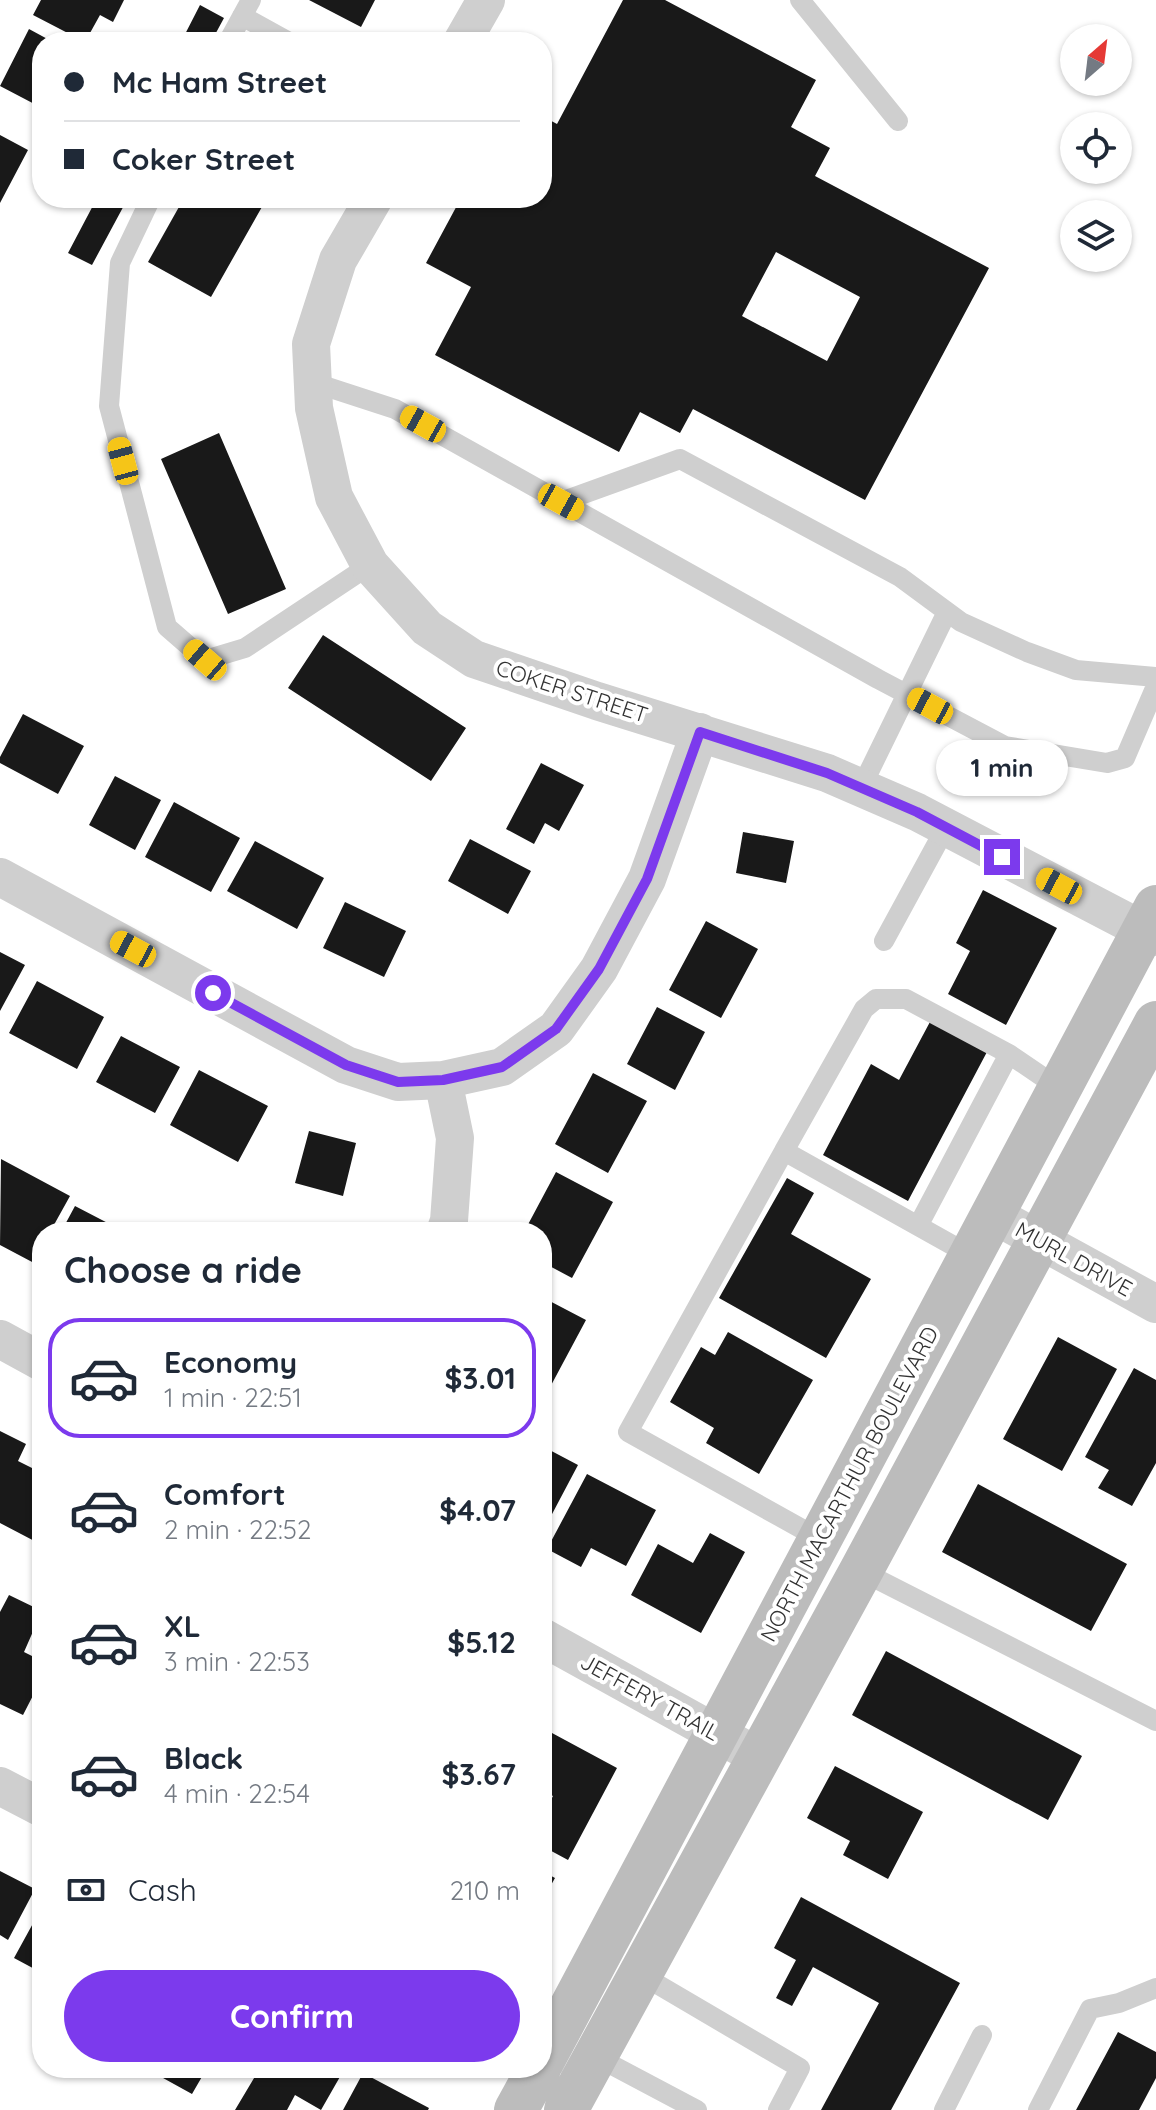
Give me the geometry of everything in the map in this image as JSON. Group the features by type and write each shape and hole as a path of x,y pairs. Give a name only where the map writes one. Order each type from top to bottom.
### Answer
{"main road":[{"name":"NORTH MACARTHUR BOULEVARD","path":"552,2038 1059,1088 1152,925"},
{"path":"570,2103 1156,1023"}],"street":[{"path":"468,32 486,0"},
{"name":"COKER STREET","path":"368,208 338,260 311,344 314,408 334,497 370,565 427,628 474,659 827,773 1152,925"},
{"path":"0,877 346,1065 398,1082 443,1080 502,1067 556,1029 599,969 647,879 700,732"},
{"path":"443,1080 455,1138 449,1222"},
{"name":"MURL DRIVE","path":"992,1214 1156,1304"},
{"path":"0,1339 32,1357"},
{"name":"JEFFERY TRAIL","path":"552,1643 759,1757"},
{"path":"0,1786 32,1803"},
{"path":"532,2078 570,2103"}],"lane":[{"path":"800,0 898,121"},
{"path":"233,32 246,8 276,32"},
{"path":"146,208 120,263 109,406 167,627 205,660 245,648 370,565"},
{"path":"312,382 395,409 1005,746 1107,763 1125,758 1156,686"},
{"path":"561,502 680,459 900,577 961,622 1076,670 1156,677"},
{"path":"861,788 947,612"},
{"path":"884,941 946,827"},
{"path":"820,1539 628,1432 864,1009 876,999 906,999 1009,1054 1059,1088"},
{"path":"918,1226 1009,1054"},
{"path":"784,1151 970,1255"},
{"path":"861,1571 1156,1721"},
{"path":"640,1974 800,2068 778,2110"},
{"path":"1038,2110 1090,2009 1119,2003 1156,1988"},
{"path":"944,2110 982,2035"},
{"path":"595,2056 697,2110"}],"building":[{"path":"41,0 124,0 113,22 100,15 91,32 66,32 33,15"},
{"path":"309,0 375,0 361,27"},
{"path":"623,0 665,0 816,80 791,127 830,148 815,176 989,268 865,500 693,409 680,433 640,412 619,452 435,355 471,287 426,263 456,208 552,208 552,121 557,124","holes":["776,252 860,297 827,361 742,316"]},
{"path":"200,5 224,18 216,32 186,32"},
{"path":"29,29 35,32 32,32 32,103 0,86"},
{"path":"0,135 28,150 0,203"},
{"path":"92,208 123,208 92,265 68,253"},
{"path":"178,208 261,208 211,297 148,262"},
{"path":"219,433 286,589 228,614 161,459"},
{"path":"323,635 466,728 431,781 288,688"},
{"path":"23,714 84,746 58,794 0,763 0,757"},
{"path":"541,763 584,785 559,831 545,823 534,844 506,829"},
{"path":"115,776 161,800 135,850 89,825"},
{"path":"174,802 240,838 211,892 145,857"},
{"path":"743,832 794,841 786,883 736,873"},
{"path":"470,839 531,871 508,914 448,881"},
{"path":"255,841 324,878 297,929 227,891"},
{"path":"983,890 1057,928 1006,1025 948,994 970,951 956,943"},
{"path":"345,902 406,931 384,977 323,948"},
{"path":"706,921 758,949 721,1018 669,990"},
{"path":"0,952 25,965 0,1011"},
{"path":"37,981 104,1017 77,1069 9,1033"},
{"path":"657,1007 705,1032 675,1090 627,1064"},
{"path":"931,1020 988,1050 908,1201 823,1155 871,1064 899,1080"},
{"path":"121,1036 180,1067 155,1113 96,1082"},
{"path":"199,1070 268,1106 238,1162 170,1125"},
{"path":"593,1073 647,1101 608,1173 555,1144"},
{"path":"309,1131 356,1143 343,1196 295,1183"},
{"path":"1,1159 70,1196 56,1222 32,1222 32,1262 0,1245"},
{"path":"556,1172 613,1202 572,1278 552,1267 552,1222 529,1222"},
{"path":"787,1178 814,1193 791,1234 871,1279 826,1358 719,1298"},
{"path":"75,1206 106,1222 66,1222"},
{"path":"552,1302 586,1320 552,1384"},
{"path":"728,1332 813,1380 759,1474 706,1443 714,1428 670,1402 701,1347 715,1355"},
{"path":"1058,1337 1117,1369 1062,1471 1003,1439"},
{"path":"1134,1368 1156,1380 1156,1463 1132,1506 1098,1488 1109,1470 1085,1457"},
{"path":"0,1431 26,1444 18,1461 32,1468 32,1540 0,1523"},
{"path":"552,1451 578,1465 552,1514"},
{"path":"587,1474 656,1510 626,1566 591,1548 581,1567 552,1552 552,1540"},
{"path":"978,1484 1127,1564 1091,1631 942,1552"},
{"path":"710,1533 745,1552 701,1633 631,1595 658,1544 693,1563"},
{"path":"9,1595 32,1606 32,1634 24,1652 32,1656 32,1697 23,1715 0,1704 0,1612"},
{"path":"886,1651 1082,1756 1048,1820 852,1715"},
{"path":"552,1733 617,1768 568,1860 552,1851"},
{"path":"835,1766 923,1812 888,1879 843,1855 850,1841 807,1818"},
{"path":"0,1871 32,1887 32,1895 8,1940 0,1935"},
{"path":"801,1897 960,1983 891,2110 821,2110 879,2003 813,1967 792,2006 776,1998 796,1960 774,1948"},
{"path":"32,1925 32,1968 14,1958"},
{"path":"1118,2032 1156,2052 1156,2078 1139,2110 1076,2110"},
{"path":"163,2078 201,2078 192,2094"},
{"path":"254,2078 339,2078 321,2110 295,2095 287,2110 235,2110"},
{"path":"360,2078 372,2078 429,2108 428,2110 343,2110"}],"route":[{"path":"213,993 346,1065 398,1082 443,1080 502,1067 556,1029 599,969 647,879 700,732 827,773 917,812 1002,857"}]}
